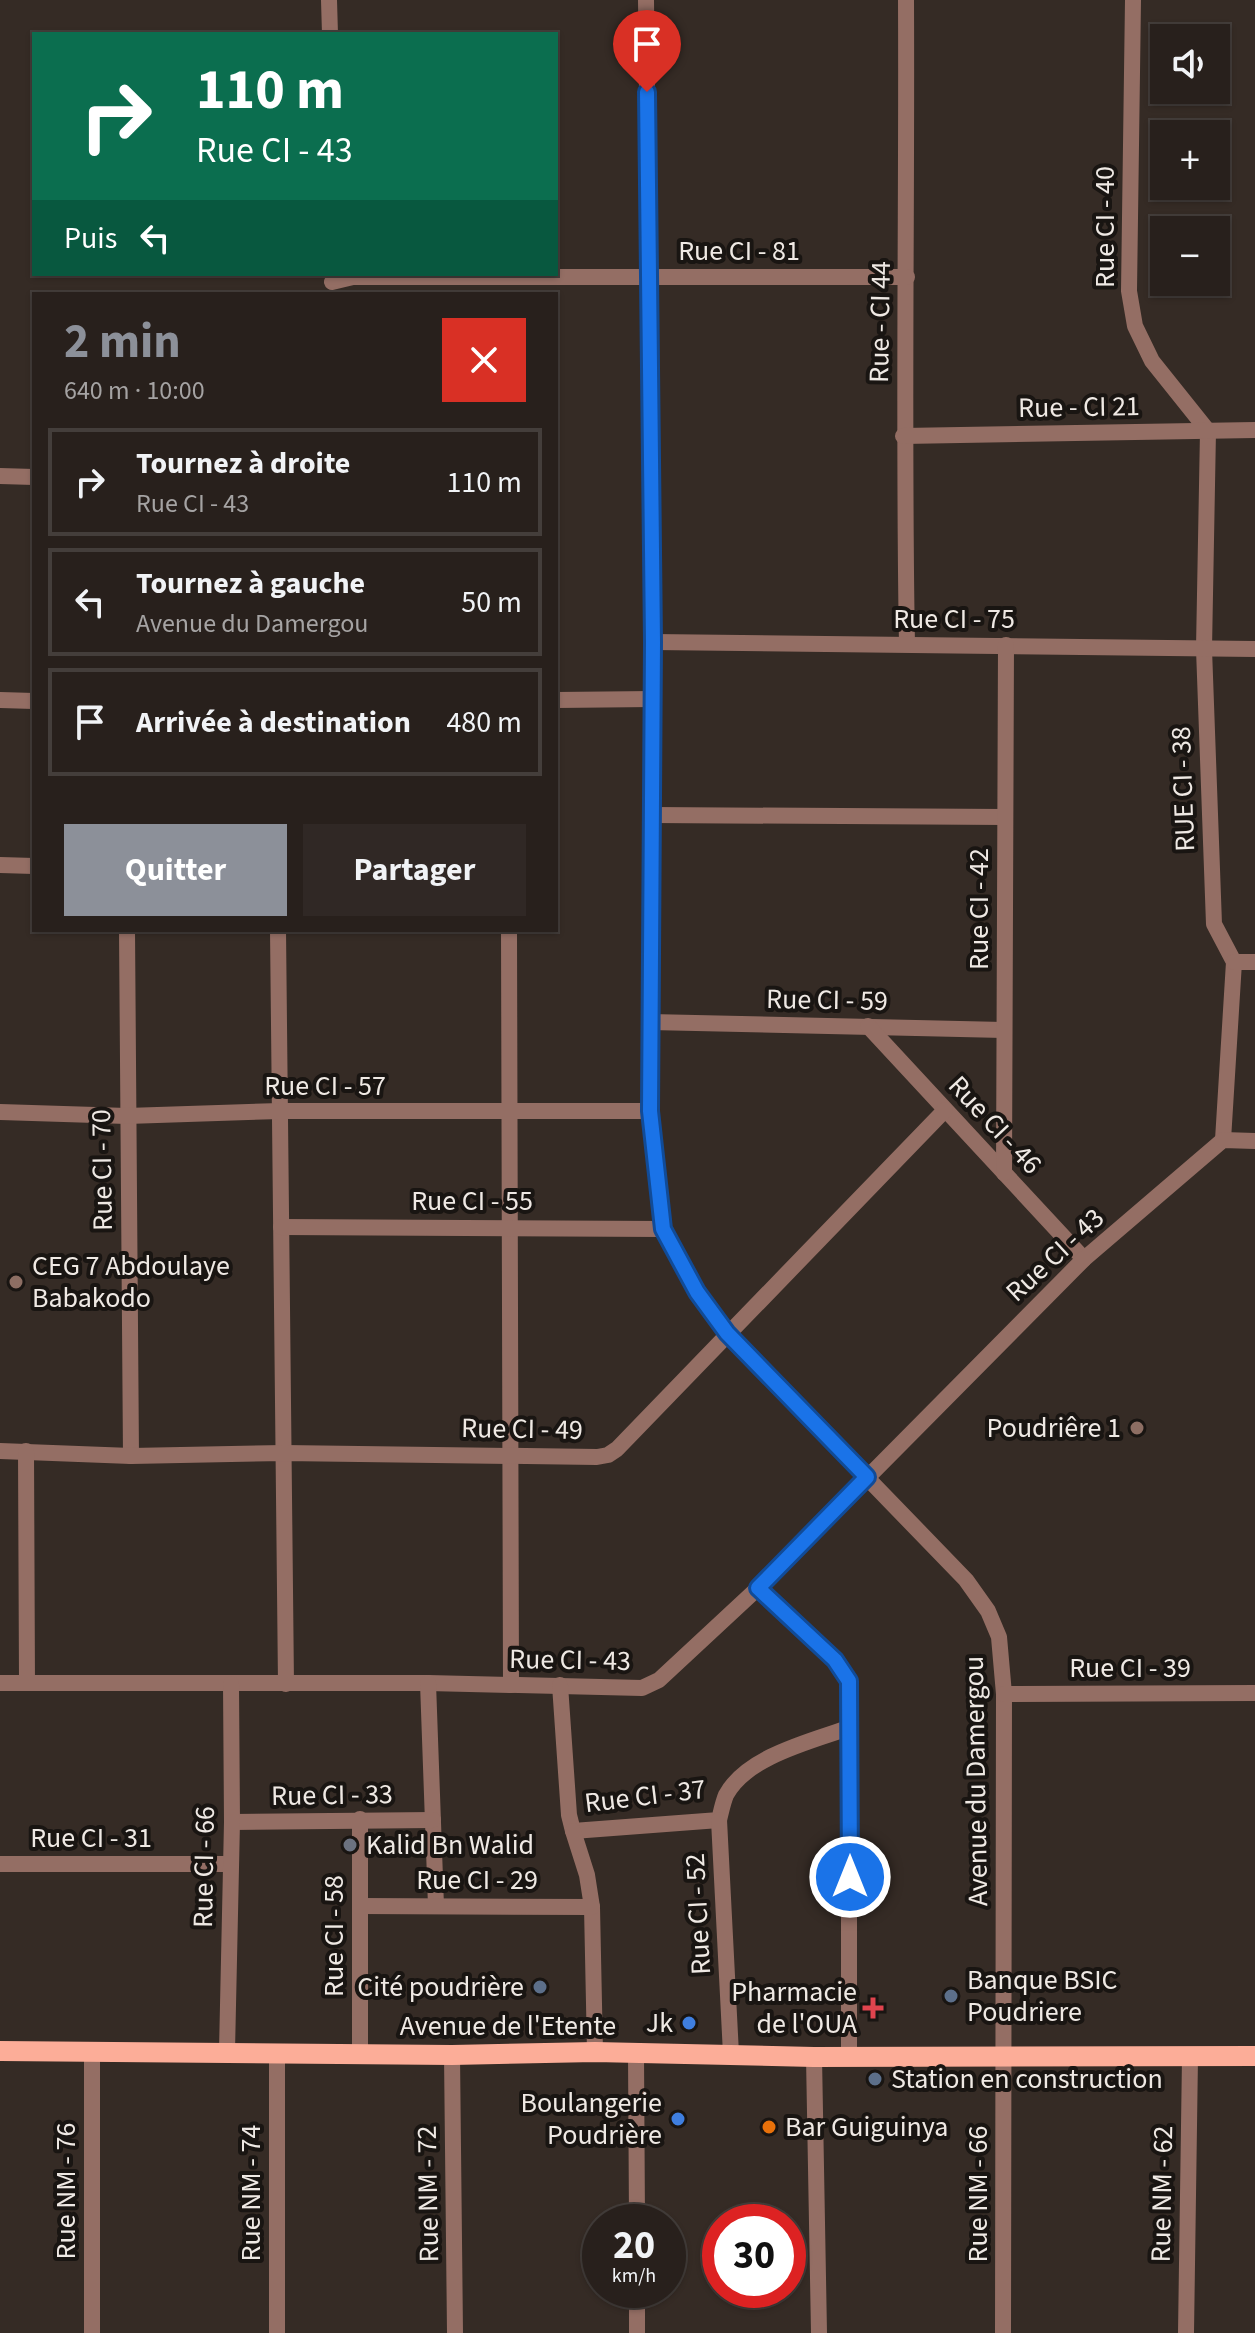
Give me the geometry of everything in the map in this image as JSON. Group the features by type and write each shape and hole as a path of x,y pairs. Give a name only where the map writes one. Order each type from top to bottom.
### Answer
{"main road":[{"name":"Avenue de l'Etente","path":"0,2051 452,2055 595,2052 814,2057 1255,2056"}],"street":[{"path":"329,0 330,32"},
{"name":"Avenue du Damergou","path":"646,0 653,642 650,1111 663,1229 697,1292 727,1333 966,1580 988,1611 999,1637 1004,1694 1005,2055"},
{"name":"Rue - CI 44","path":"906,0 907,277 903,436 907,644"},
{"name":"Rue CI - 40","path":"1133,0 1129,291 1135,326 1152,361 1208,431"},
{"name":"Rue CI - 81","path":"328,283 353,277 456,286 647,277 907,277"},
{"name":"Rue - CI 21","path":"903,436 1255,430"},
{"name":"RUE CI - 38","path":"1208,431 1204,649 1214,924 1234,962"},
{"path":"0,476 32,477"},
{"name":"Rue CI - 75","path":"653,642 1255,649"},
{"name":"Rue CI - 42","path":"1004,1173 1006,645"},
{"path":"558,700 653,699"},
{"path":"0,700 32,701"},
{"path":"652,815 1005,817"},
{"path":"0,865 32,866"},
{"name":"Rue CI - 70","path":"127,932 131,1456"},
{"path":"278,932 286,1684"},
{"path":"509,932 511,1685"},
{"path":"1255,962 1234,962 1223,1140 1255,1141"},
{"name":"Rue CI - 59","path":"650,1022 1004,1030"},
{"name":"Rue CI - 46","path":"868,1026 1084,1259"},
{"name":"Rue CI - 49","path":"0,1451 131,1456 284,1453 608,1455 945,1110"},
{"name":"Rue CI - 57","path":"0,1112 127,1116 280,1111 650,1111"},
{"name":"Rue CI - 43","path":"0,1683 651,1686 758,1588 1084,1259 1223,1140"},
{"name":"Rue CI - 55","path":"281,1227 663,1229"},
{"path":"26,1451 27,1683"},
{"path":"758,1588 845,1672 849,1681 849,2057"},
{"path":"428,1683 436,1906"},
{"name":"Rue CI - 66","path":"227,2051 232,1822 231,1684"},
{"path":"560,1685 571,1823 587,1875 592,1907 595,2052"},
{"name":"Rue CI - 39","path":"1004,1694 1255,1693"},
{"name":"Rue CI - 37","path":"571,1823 719,1820 726,1796 738,1780 756,1767 790,1748 851,1727"},
{"name":"Rue CI - 58","path":"360,1819 360,2053"},
{"name":"Rue CI - 33","path":"232,1822 433,1820"},
{"name":"Rue CI - 52","path":"719,1820 731,2054"},
{"name":"Rue CI - 31","path":"0,1864 231,1864"},
{"name":"Rue CI - 29","path":"361,1906 592,1907"},
{"name":"Rue NM - 76","path":"92,2050 92,2333"},
{"name":"Rue NM - 74","path":"277,2054 277,2333"},
{"path":"636,2054 637,2204"},
{"name":"Rue NM - 72","path":"452,2055 455,2333"},
{"name":"Rue NM - 66","path":"1003,2333 1005,2055"},
{"path":"814,2057 819,2333"},
{"name":"Rue NM - 62","path":"1186,2333 1190,2057"},
{"path":"637,2308 637,2333"}],"place":[{"name":"CEG 7 Abdoulaye Babakodo","path":"16,1282"},
{"name":"Poudriêre 1","path":"1137,1428"},
{"name":"Kalid Bn Walid","path":"350,1845"},
{"name":"Cité poudrière","path":"540,1987"},
{"name":"Banque BSIC Poudriere","path":"951,1996"},
{"name":"Pharmacie de l'OUA","path":"873,2008"},
{"name":"Jk","path":"689,2023"},
{"name":"Station en construction","path":"875,2079"},
{"name":"Boulangerie Poudrière","path":"678,2119"},
{"name":"Bar Guiguinya","path":"769,2127"}],"route":[{"path":"647,92 653,642 650,1111 663,1229 697,1292 727,1333 867,1477 758,1588 835,1660 849,1681 850,1877"}]}
